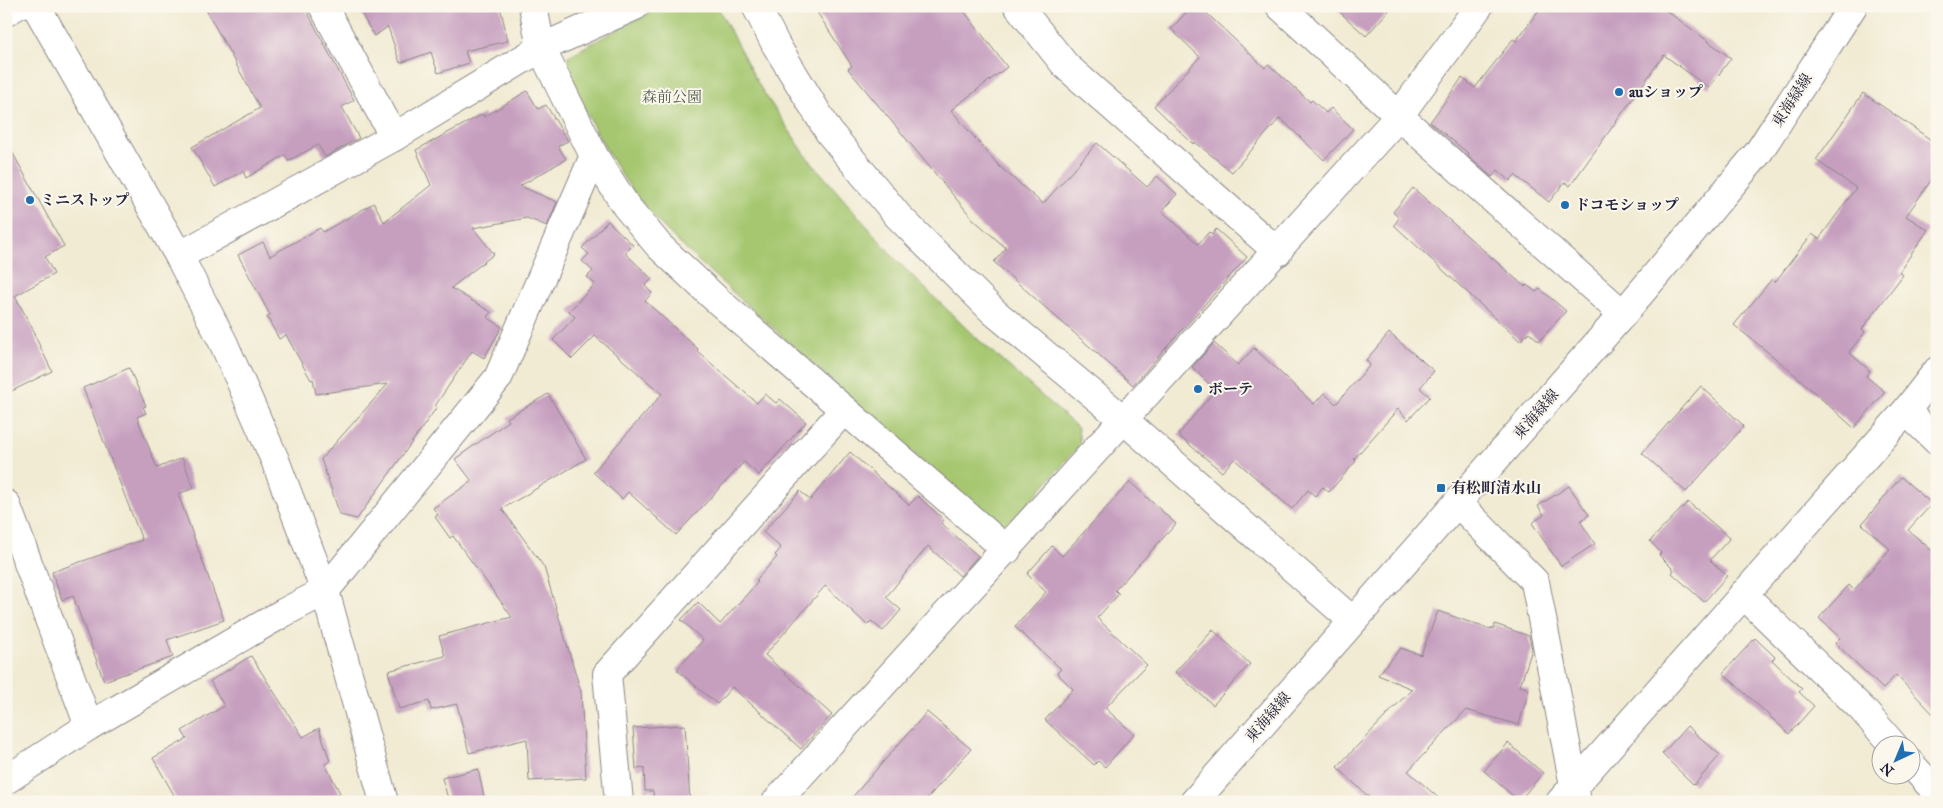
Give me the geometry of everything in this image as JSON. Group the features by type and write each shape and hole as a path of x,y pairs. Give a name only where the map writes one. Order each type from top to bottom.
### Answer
{"street":[{"path":"6,12 16,6"},
{"path":"36,6 179,256 223,342 275,460 325,591 384,802"},
{"path":"323,6 394,137"},
{"path":"534,6 542,48 594,156 626,206 659,246 717,300 1006,550"},
{"path":"179,256 394,137 542,48 635,6"},
{"path":"756,6 776,45 829,132 898,216 994,312 1124,420 1353,621"},
{"path":"1018,6 1066,66 1278,252"},
{"path":"1280,6 1398,116 1623,314"},
{"path":"776,802 1278,252 1398,116 1479,6"},
{"name":"東海緑線","path":"1194,802 1623,314 1758,152 1853,6"},
{"path":"6,780 89,726 283,613 325,591 498,378 594,156"},
{"path":"1570,796 1743,594 1906,411 1937,371"},
{"path":"619,802 607,674 844,410"},
{"path":"1906,411 1937,441"},
{"path":"1458,503 1535,582 1570,796"},
{"path":"6,504 89,726"},
{"path":"1743,594 1862,709 1885,736"},
{"path":"1920,774 1937,793"}],"green space":[{"name":"森前公園","path":"662,6 717,6 760,87 807,157 897,261 971,333 1078,428 1080,445 1009,525 994,526 707,269 660,224 625,180 566,74 568,56"}],"building":[{"path":"204,6 304,6 354,100 342,107 359,138 325,157 318,145 288,161 285,155 246,178 243,171 215,187 192,147 260,108"},
{"path":"357,6 500,6 508,41 465,51 469,63 438,73 431,52 400,63 388,27 374,36"},
{"path":"813,6 960,6 1007,67 951,110 999,166 1043,204 1097,143 1147,187 1157,176 1177,194 1162,211 1198,244 1209,232 1212,235 1216,229 1247,257 1133,385 994,262 1006,248 973,219 848,69 852,66"},
{"path":"1192,6 1199,6 1265,68 1268,64 1310,102 1312,100 1326,113 1331,108 1353,129 1324,160 1280,118 1232,172 1195,142 1193,144 1154,106 1200,57 1171,29"},
{"path":"1333,6 1393,6 1366,36"},
{"path":"1542,6 1660,6 1731,58 1709,88 1664,55 1570,186 1565,182 1549,202 1515,175 1510,181 1498,170 1492,177 1468,156 1469,154 1430,122 1462,78 1475,88 1513,39 1516,41"},
{"path":"527,91 538,109 546,105 568,141 558,146 566,159 520,186 557,202 547,226 527,218 473,228 494,254 451,288 491,312 487,317 502,327 484,358 472,351 435,406 437,407 357,519 340,515 321,459 388,384 316,394 313,379 311,380 286,335 279,339 267,317 270,315 238,255 263,242 270,256 320,228 323,232 374,203 384,222 431,185 416,150 483,114 484,117"},
{"path":"1863,93 1937,144 1937,172 1906,216 1928,230 1899,272 1903,275 1862,329 1865,332 1849,352 1870,371 1866,376 1885,392 1854,428 1785,366 1734,325 1772,279 1775,282 1812,234 1819,239 1856,188 1816,160"},
{"path":"6,141 64,246 45,257 54,274 15,296 35,333 52,371 6,394"},
{"path":"1413,188 1525,287 1527,285 1536,292 1540,289 1566,311 1539,341 1529,332 1520,341 1394,225 1399,218 1393,212"},
{"path":"608,221 633,245 625,253 652,279 645,286 652,293 645,301 698,349 697,351 757,403 765,394 776,403 780,399 806,422 759,475 744,462 676,535 628,492 622,499 593,472 662,394 595,336 572,359 553,340 575,317 569,311 595,284 587,277 593,271 582,261 589,254 582,248"},
{"path":"1389,333 1434,371 1420,388 1430,397 1408,420 1398,409 1354,459 1356,461 1329,492 1323,487 1315,496 1308,490 1292,509 1234,459 1222,472 1178,435 1215,390 1192,367 1214,343 1238,365 1254,348 1314,404 1324,393 1336,404 1370,365 1366,360"},
{"path":"129,368 146,406 143,407 146,413 137,417 157,468 182,458 194,488 178,494 224,620 167,640 173,657 104,681 73,596 62,600 52,572 142,540 83,388"},
{"path":"1701,386 1744,426 1686,492 1642,453"},
{"path":"548,394 586,459 502,509 544,567 581,692 586,778 529,781 527,739 469,753 457,704 431,710 429,701 399,709 388,671 445,656 439,636 512,617 453,536 450,538 435,517 438,515 433,508 472,481 455,459 509,421 507,418"},
{"path":"850,452 909,505 918,496 944,520 941,523 978,556 960,576 928,546 886,597 901,610 883,631 871,621 867,625 825,586 765,655 832,715 801,749 732,687 717,704 677,670 703,640 681,620 698,602 720,624 758,582 756,580 777,557 775,555 781,548 763,532 800,491 810,500"},
{"path":"1901,477 1932,504 1908,530 1937,555 1937,718 1896,675 1883,689 1835,643 1840,638 1819,618 1849,585 1854,590 1890,549 1862,524"},
{"path":"1130,482 1176,524 1115,590 1119,594 1097,618 1147,665 1105,708 1134,734 1105,767 1098,761 1094,765 1045,720 1073,689 1057,673 1061,669 1015,627 1046,592 1027,574 1052,546 1062,556"},
{"path":"1569,486 1589,515 1580,521 1595,544 1561,566 1532,523 1544,515 1538,506"},
{"path":"1688,502 1730,538 1710,560 1727,576 1704,602 1672,573 1674,570 1659,555 1661,553 1650,541"},
{"path":"1438,611 1486,628 1494,629 1495,624 1529,636 1532,649 1520,686 1529,689 1519,725 1466,710 1408,771 1443,802 1374,802 1337,767 1412,689 1378,675 1401,648 1421,655"},
{"path":"1213,630 1250,664 1213,705 1175,672"},
{"path":"1755,638 1775,657 1772,660 1802,689 1799,692 1814,706 1789,734 1723,673"},
{"path":"251,656 303,737 319,728 330,761 325,764 340,793 325,802 178,802 153,758 187,739 182,731 224,706 210,681"},
{"path":"927,712 971,749 924,802 848,802"},
{"path":"685,725 690,802 654,802 653,791 645,791 644,768 636,769 633,728"},
{"path":"1687,726 1720,755 1694,785 1662,754"},
{"path":"1508,743 1543,773 1519,801 1484,771"},
{"path":"478,769 485,802 449,802 442,778"}],"place":[{"name":"auショップ","path":"1619,92"},
{"name":"ミニストップ","path":"30,200"},
{"name":"ドコモショップ","path":"1565,205"},
{"name":"ボーテ","path":"1198,389"},
{"name":"有松町清水山","path":"1441,488"}]}
